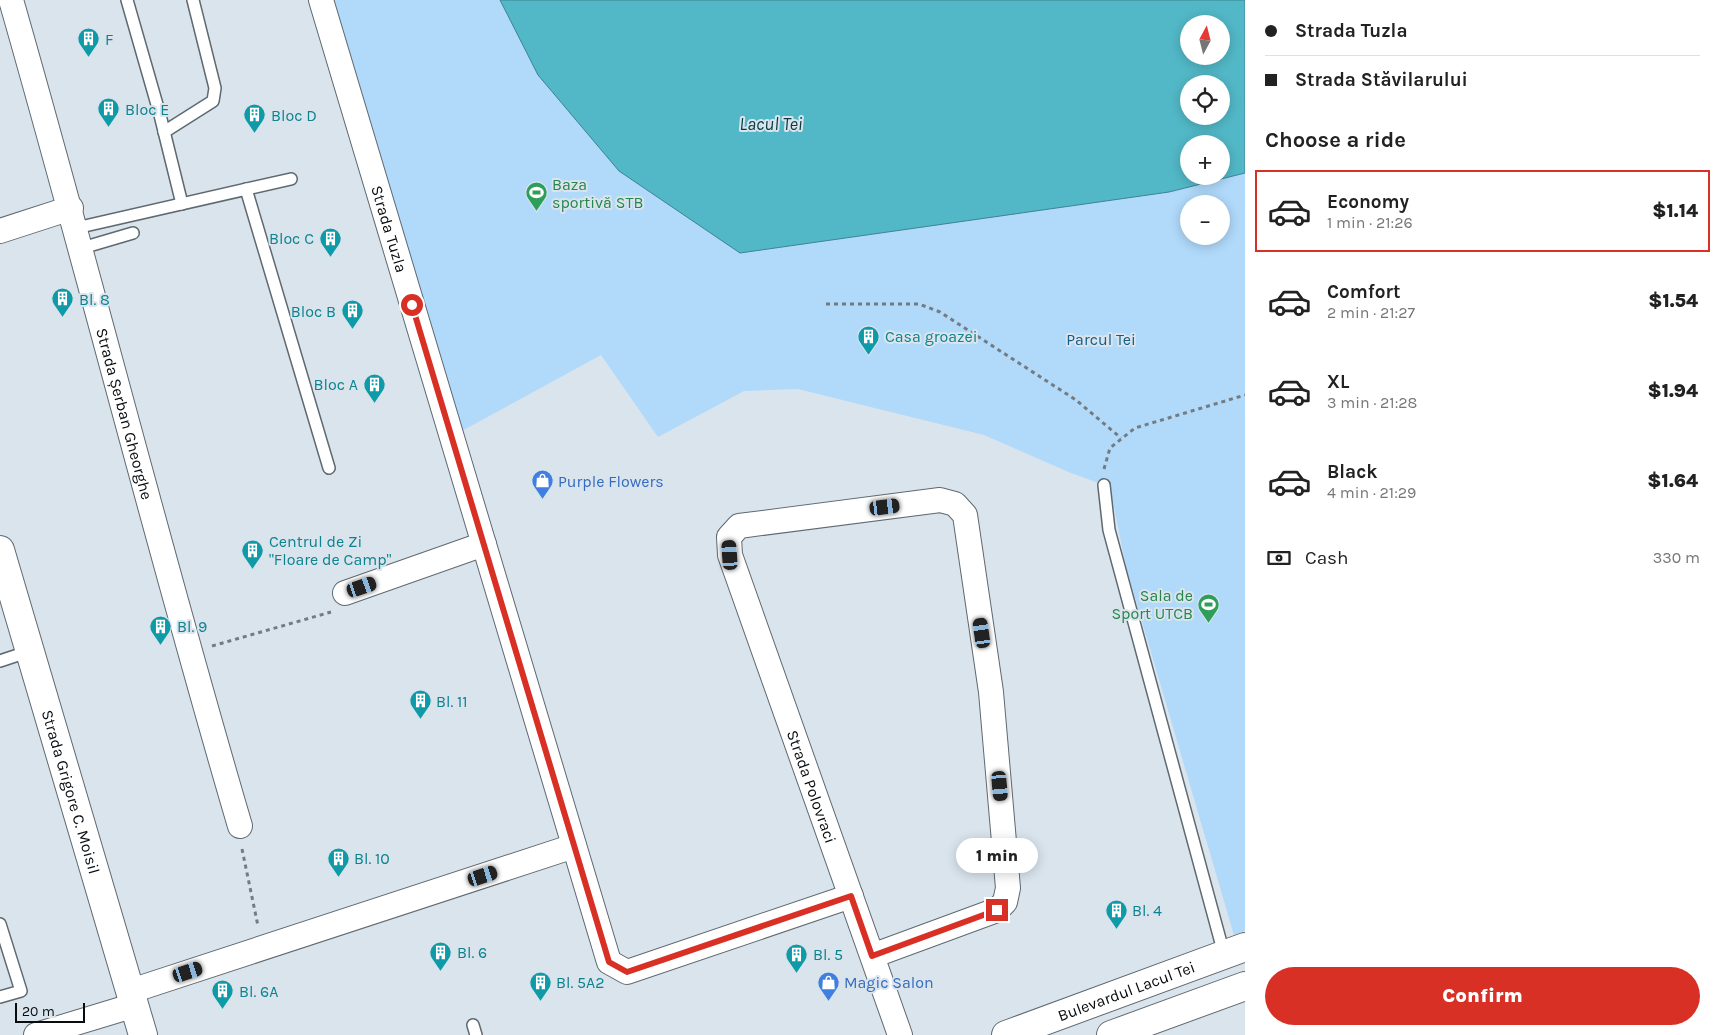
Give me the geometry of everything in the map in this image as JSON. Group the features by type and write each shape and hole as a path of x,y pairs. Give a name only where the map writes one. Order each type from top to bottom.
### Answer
{"street":[{"name":"Strada Șerban Gheorghe","path":"11,0 76,228 189,653 240,826"},
{"name":"Strada Tuzla","path":"321,0 609,962 627,972 851,896"},
{"path":"0,231 76,228"},
{"name":"Strada Polovraci","path":"872,956 997,910 1005,902 1007,896 1009,879 991,692 965,515 955,504 940,500 739,526 729,537 730,555 851,896 872,956 900,1035"},
{"path":"344,593 484,544"},
{"name":"Strada Grigore C. Moisil","path":"0,550 143,1035"},
{"path":"36,1035 263,948 574,846"},
{"name":"Bulevardul Lacul Tei","path":"1006,1035 1235,950"},
{"path":"1111,1035 1156,1027 1245,986"}],"lane":[{"path":"127,0 182,204"},
{"path":"164,132 213,101 215,88 194,0"},
{"path":"76,228 290,179"},
{"path":"246,190 329,468"},
{"path":"76,228 134,233"},
{"path":"1104,485 1112,539 1235,950"},
{"path":"0,661 30,651"},
{"path":"0,924 22,991 0,997"}],"path":[{"path":"826,304 919,304 940,312 1047,380 1098,417 1121,438"},
{"path":"1104,485 1104,466 1110,448 1135,428 1245,395"},
{"path":"189,653 330,613 344,593"},
{"path":"240,826 242,851 263,948"}],"green space":[{"name":"Parcul Tei","path":"331,0 500,0 538,75 1169,192 1197,185 1230,185 1230,177 1245,173 1245,931 1234,935 1126,567 1110,487 1071,473 984,435 798,389 744,391 658,437 601,355 458,433"}],"water":[{"name":"Lacul Tei","path":"500,0 1245,0 1245,173 1230,177 1230,135 1180,135 1180,185 1197,185 1169,192 740,253 619,171 538,75"}],"place":[{"name":"F","path":"89,58"},
{"name":"Bloc E","path":"109,128"},
{"name":"Bloc D","path":"255,134"},
{"name":"Baza sportivă STB","path":"536,212"},
{"name":"Bloc C","path":"330,257"},
{"name":"Bl. 8","path":"63,318"},
{"name":"Bloc B","path":"352,330"},
{"name":"Casa groazei","path":"869,355"},
{"name":"Bloc A","path":"374,403"},
{"name":"Purple Flowers","path":"542,500"},
{"name":"Centrul de Zi \"Floare de Camp\"","path":"253,569"},
{"name":"Sala de Sport UTCB","path":"1209,623"},
{"name":"Bl. 9","path":"161,645"},
{"name":"Bl. 11","path":"420,720"},
{"name":"Bl. 10","path":"338,877"},
{"name":"Bl. 4","path":"1116,929"},
{"name":"Bl. 6","path":"441,971"},
{"name":"Bl. 5","path":"797,973"},
{"name":"Bl. 5A2","path":"540,1001"},
{"name":"Magic Salon","path":"828,1001"},
{"name":"Bl. 6A","path":"223,1010"}],"route":[{"path":"412,305 609,962 627,972 851,896 872,956 997,910"}]}
